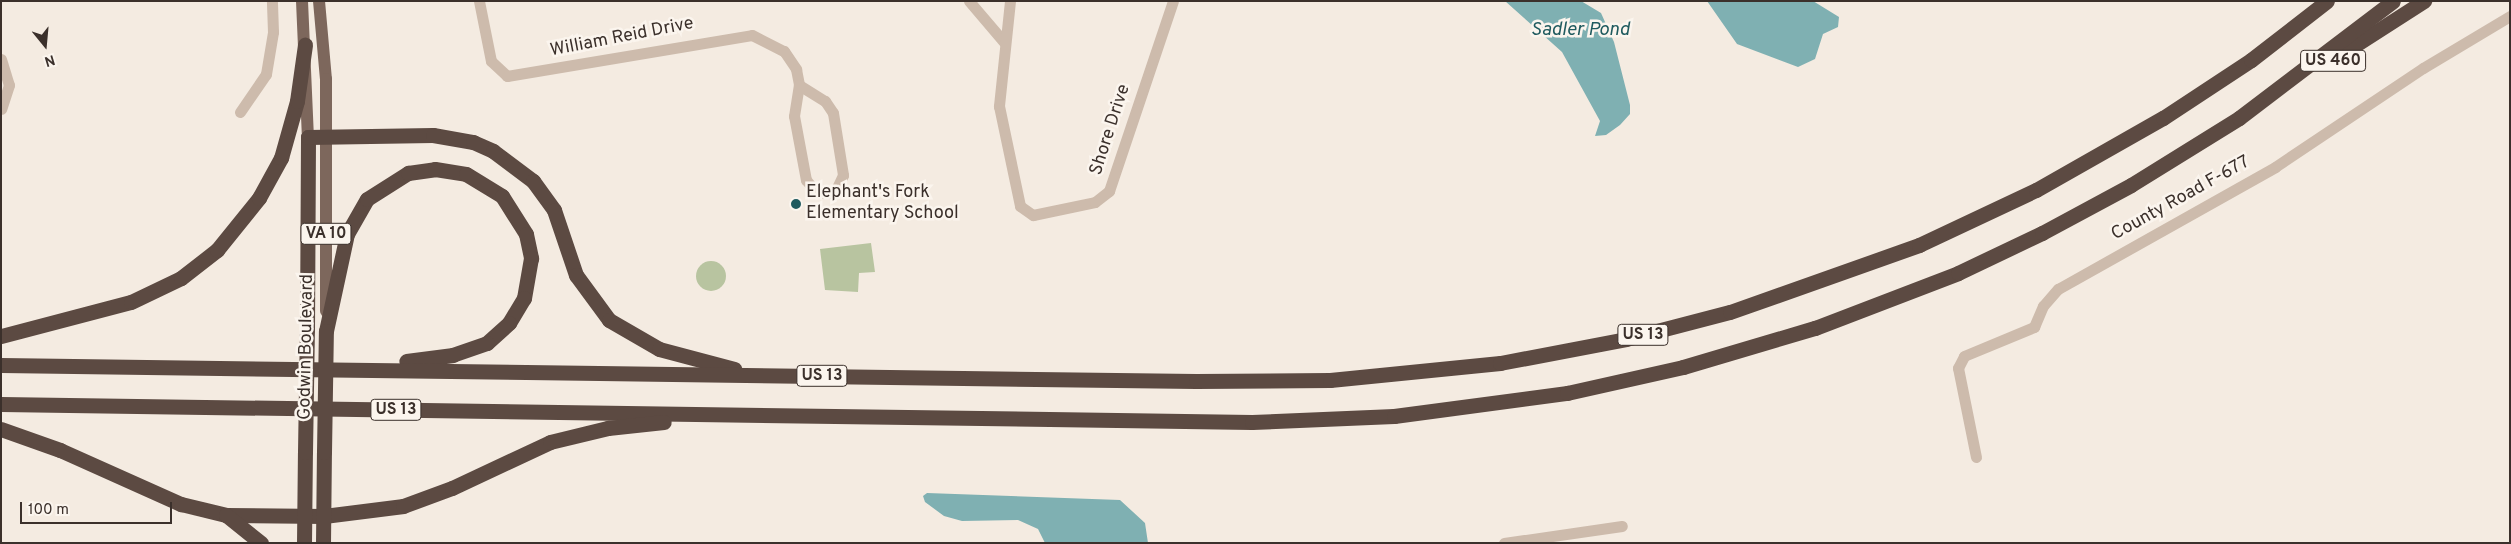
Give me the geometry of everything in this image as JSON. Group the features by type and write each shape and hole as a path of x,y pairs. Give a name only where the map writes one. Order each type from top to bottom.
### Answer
{"highway":[{"path":"2163,118 2311,1"},
{"name":"US 13","path":"1,365 765,376 1330,380 1444,370 1569,351 1730,312 1875,263 2036,190 2163,118 2251,60 2327,1"},
{"name":"US 13","path":"1,404 1323,420 1437,412 1624,381 1815,328 1958,273 2092,208 2239,118 2393,1"},
{"name":"US 460","path":"2239,118 2286,92 2424,1"},
{"path":"1,336 131,302 181,278 217,250 259,198 281,158 298,101 305,45"},
{"path":"308,137 433,135 467,141 493,151 519,168 546,198 554,210 576,275 609,320 659,349 765,376"},
{"name":"Godwin Boulevard","path":"304,543 308,137"},
{"path":"326,331 352,222 378,189 408,173 451,170 481,180 510,204 526,234 531,258 524,298 509,323 487,343 453,355 357,369"},
{"name":"Godwin Boulevard","path":"323,543 326,331"},
{"path":"1,428 60,450 144,490 226,515 324,516 366,513 418,501 528,451 585,432 637,424 790,415"},
{"path":"226,515 261,543"}],"main road":[{"name":"Godwin Boulevard","path":"302,1 308,137"},
{"name":"Godwin Boulevard","path":"319,1 327,137 326,331"}],"street":[{"path":"240,112 266,74 273,32 272,1"},
{"name":"William Reid Drive","path":"479,1 491,61 507,76 752,35 784,51 796,69 799,85 794,124 806,180 817,193 829,193 837,188 844,174 833,113 825,101 799,85"},
{"path":"969,1 1004,42"},
{"name":"Shore Drive","path":"1010,1 1004,42 999,106 1020,206 1033,215 1095,202 1114,182 1173,1"},
{"name":"County Road F-677","path":"1976,457 1958,368 1964,356 2034,327 2043,306 2058,289 2275,167 2423,68 2510,16"},
{"path":"1,59 10,85 1,109"},
{"path":"1504,543 1622,526"}],"green space":[{"path":"871,243 875,272 859,273 858,292 825,290 820,249"},
{"path":"711,261 722,265 726,276 722,287 711,291 700,287 696,276 700,265"}],"water":[{"name":"Sadler Pond","path":"1505,1 1581,1 1601,13 1614,42 1630,105 1630,114 1620,125 1606,135 1595,136 1600,121 1562,52"},
{"path":"1707,1 1813,1 1839,17 1838,27 1823,34 1815,59 1798,67 1737,44"},
{"path":"927,493 1120,500 1145,523 1148,543 1045,543 1038,529 1018,520 962,521 944,516 925,502 923,496"}],"place":[{"name":"Elephant's Fork Elementary School","path":"796,204"}]}
